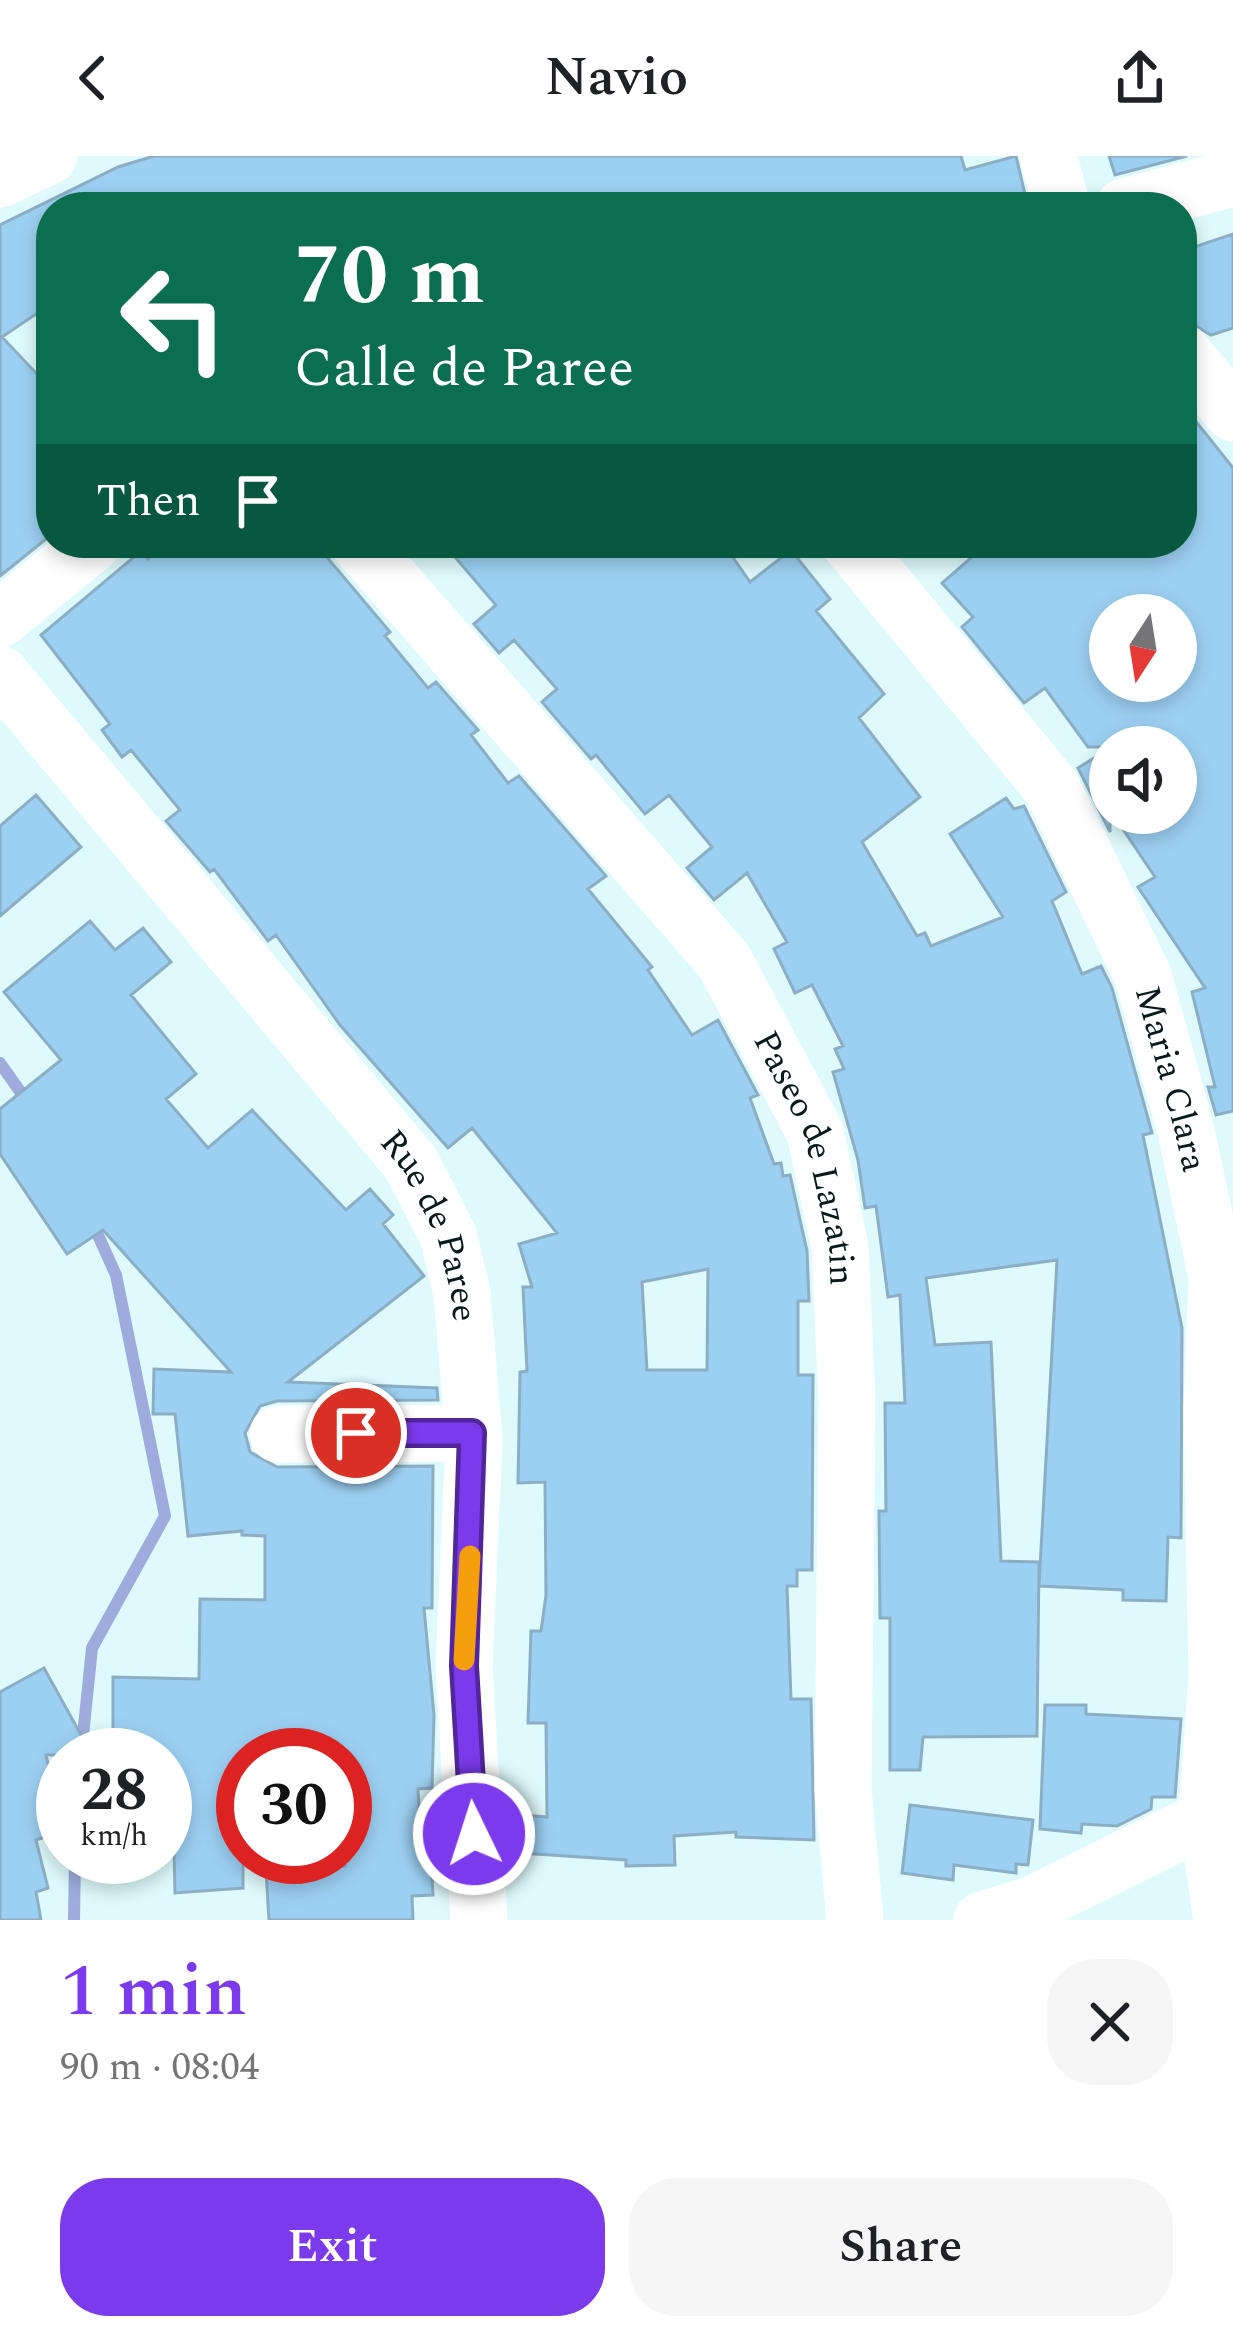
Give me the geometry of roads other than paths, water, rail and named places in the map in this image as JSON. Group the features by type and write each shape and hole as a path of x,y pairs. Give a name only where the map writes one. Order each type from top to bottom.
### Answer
{"street":[{"path":"0,179 49,156"},
{"path":"1048,156 1058,192"},
{"path":"1180,192 1233,178"},
{"path":"1197,370 1233,412"},
{"path":"0,619 75,558"},
{"name":"Paseo de Lazatin","path":"371,558 724,961 815,1132 840,1247 847,1401 843,1790 855,1920"},
{"name":"Maria Clara","path":"862,558 1052,788 1143,976 1186,1131 1217,1277 1212,1407 1222,1920"},
{"name":"Rue de Paree","path":"0,674 410,1162 448,1235 462,1293 472,1433 464,1666 478,1920"},
{"path":"278,1434 472,1433"},
{"path":"982,1920 1032,1905 1220,1811"}],"waterway":[{"path":"0,1063 29,1104"},
{"path":"84,1728 92,1648 165,1516 116,1275 92,1222"},
{"path":"74,1920 75,1884"}]}
